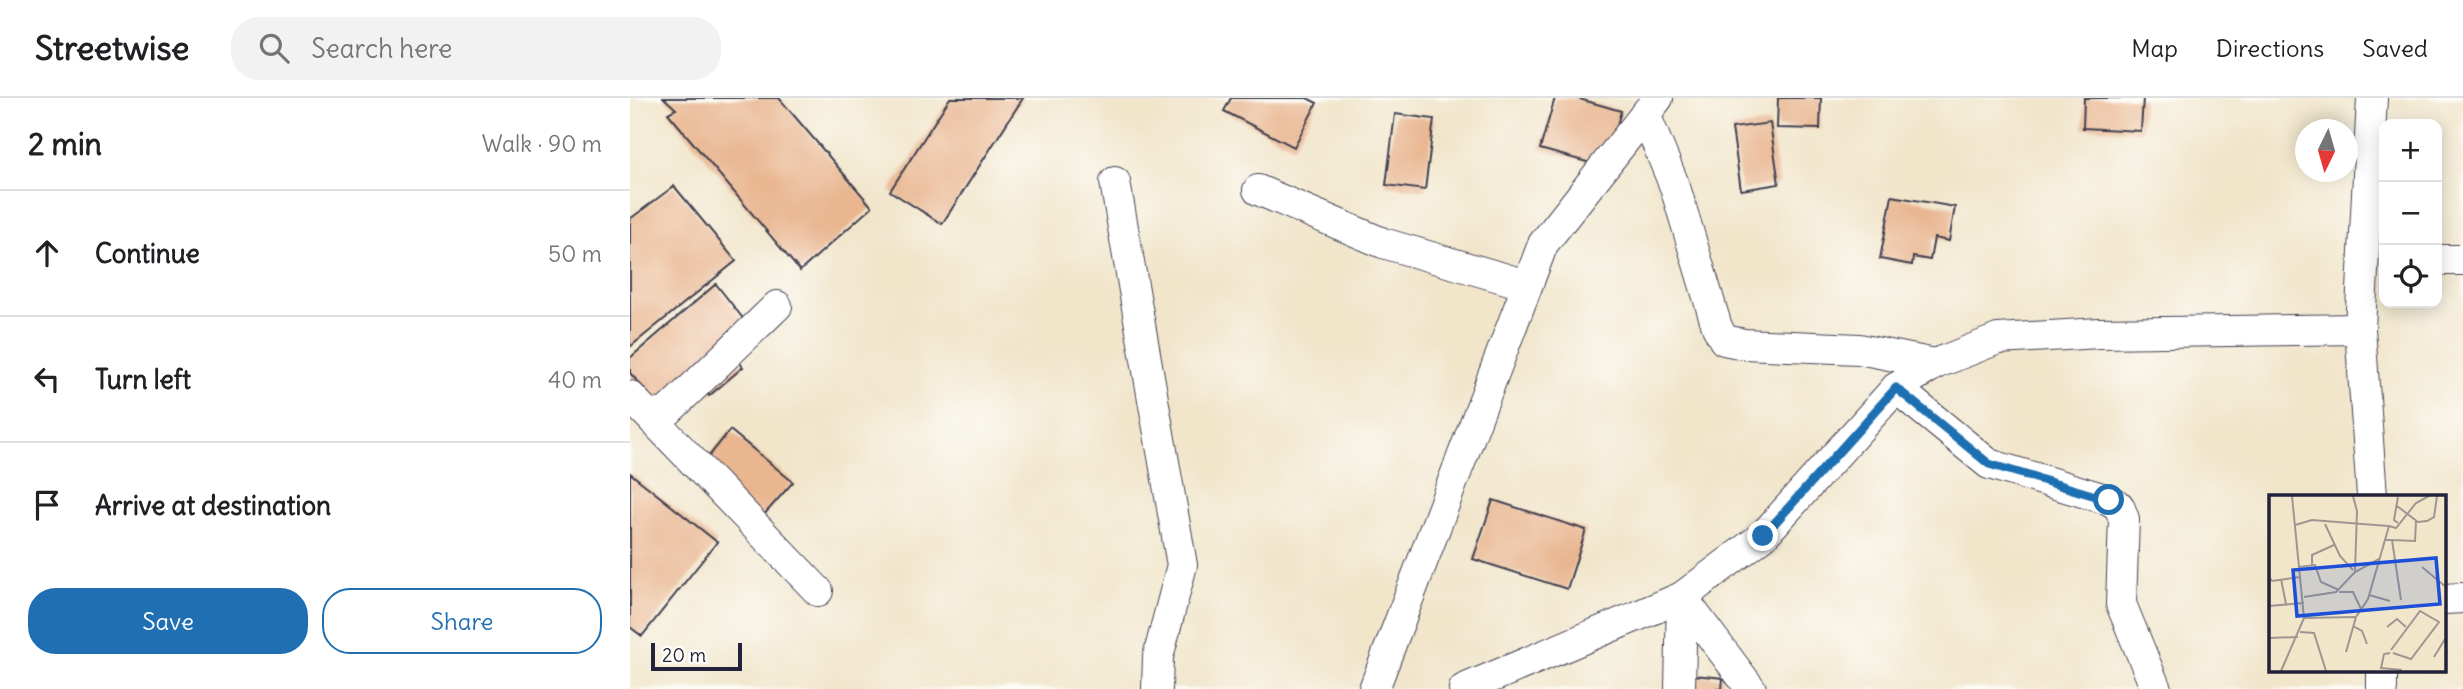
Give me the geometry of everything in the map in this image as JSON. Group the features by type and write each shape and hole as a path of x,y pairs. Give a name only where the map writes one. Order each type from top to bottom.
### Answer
{"street":[{"path":"2372,98 2373,260 2360,329 2372,495"},
{"path":"1374,689 1543,244 1584,188 1605,167 1651,106"},
{"path":"1651,106 1717,327 1724,340 1744,344 1859,349 1935,364"},
{"path":"1115,182 1182,565 1158,657 1157,689"},
{"path":"1258,190 1383,243 1527,285"},
{"path":"2442,260 2463,260"},
{"path":"640,406 666,413 777,306"},
{"path":"1464,689 1682,597 1763,536 1896,388 1935,364 1998,339 2099,333 2360,329"},
{"path":"1896,388 1989,464 2109,500 2119,506 2124,519 2121,604 2157,689"},
{"path":"640,406 818,591"},
{"path":"1680,689 1682,597"},
{"path":"1682,597 1751,689"},
{"path":"2445,599 2463,598"}],"building":[{"path":"664,98 779,98 872,207 800,271 668,113 676,109"},
{"path":"950,98 1023,98 942,224 890,191"},
{"path":"1231,98 1307,98 1317,103 1294,147 1224,111"},
{"path":"1555,98 1576,98 1621,111 1605,167 1540,149"},
{"path":"1778,98 1821,98 1820,129 1777,128"},
{"path":"2084,98 2143,98 2141,131 2083,128"},
{"path":"1395,114 1434,119 1425,190 1386,185"},
{"path":"1770,123 1779,184 1741,190 1732,128"},
{"path":"674,186 736,261 630,347 630,219"},
{"path":"1892,196 1955,207 1949,241 1934,238 1930,260 1913,257 1912,265 1880,259"},
{"path":"716,284 752,330 731,351 743,367 709,396 699,381 666,413 630,373 630,358"},
{"path":"730,430 793,482 755,525 692,477"},
{"path":"630,473 717,542 642,636 630,627"},
{"path":"1493,500 1586,530 1567,589 1473,559"},
{"path":"1694,675 1723,678 1722,689 1693,689"}],"route":[{"path":"1763,536 1896,388 1989,464 2109,500"}]}
